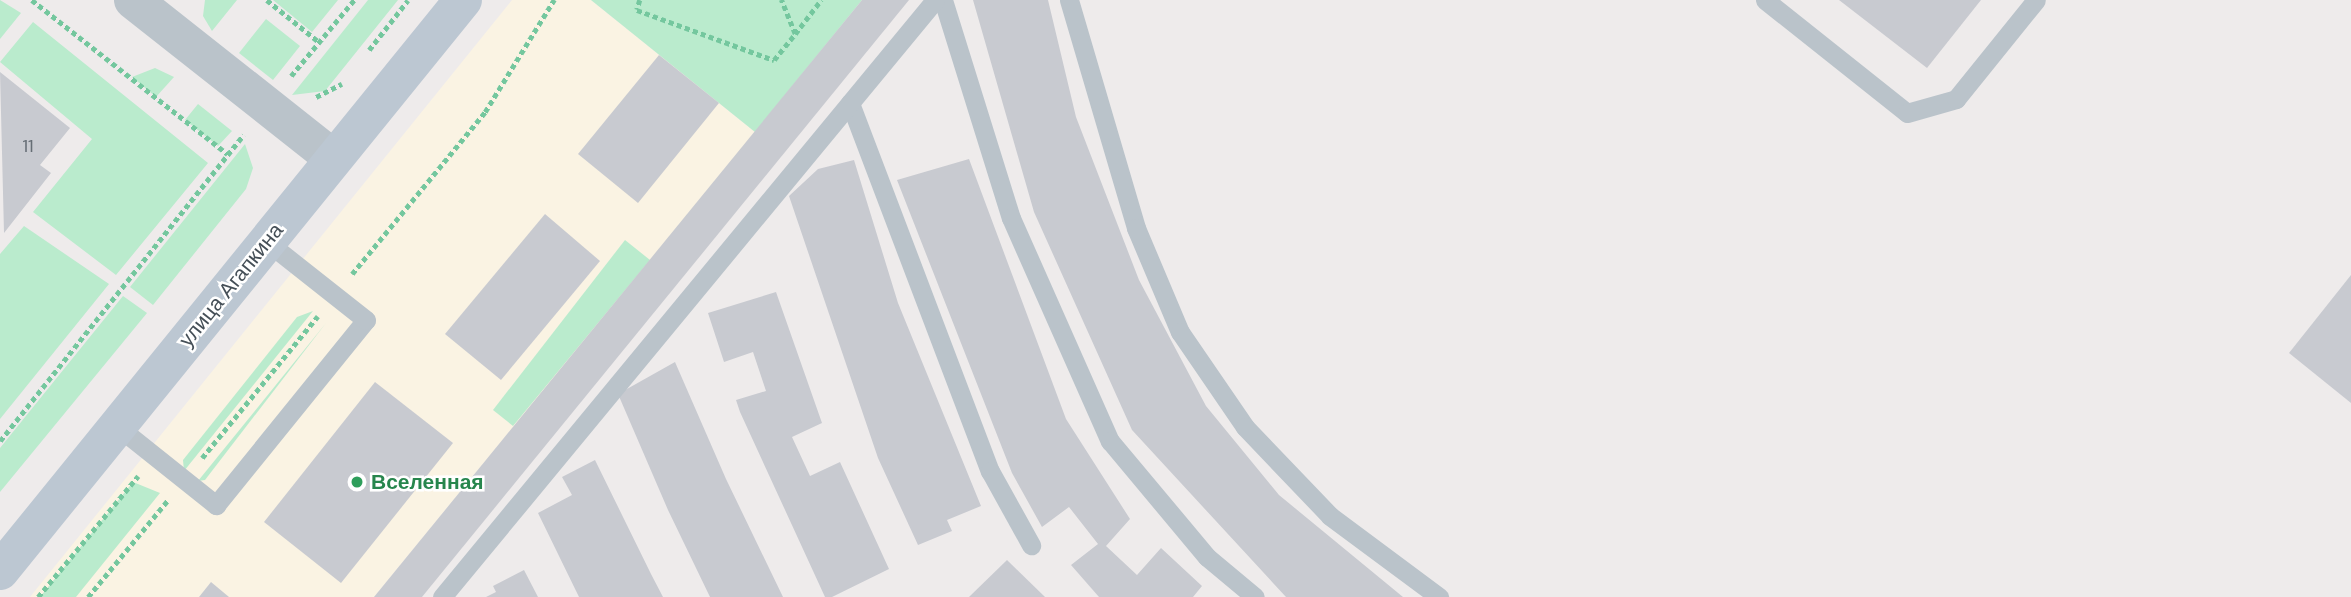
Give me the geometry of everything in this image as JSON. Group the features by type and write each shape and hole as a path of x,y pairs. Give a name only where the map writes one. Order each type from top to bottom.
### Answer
{"main road":[{"name":"улица Агапкина","path":"0,570 463,0"}],"street":[{"path":"132,0 274,96 333,158"}],"lane":[{"path":"442,597 935,0"},
{"path":"943,0 1011,218 1110,441 1207,556 1255,597"},
{"path":"1069,0 1136,228 1180,332 1245,427 1330,516 1439,597"},
{"path":"1765,0 1907,113 1956,99 2036,0"},
{"path":"850,103 990,471 1031,545"},
{"path":"117,426 216,505 366,320 266,241"}],"path":[{"path":"32,0 228,154"},
{"path":"267,0 319,42"},
{"path":"0,441 274,96 354,0"},
{"path":"361,60 408,0"},
{"path":"88,597 485,112 554,0"},
{"path":"640,0 637,10 774,60 821,0"},
{"path":"781,0 795,34"},
{"path":"274,96 317,97 345,80"},
{"path":"38,597 155,456"}],"shaded area":[{"path":"512,0 591,0 755,132 374,597 30,597"}],"green space":[{"path":"0,0 21,13 0,39"},
{"path":"205,0 237,0 212,31 203,16"},
{"path":"273,0 338,0 312,32"},
{"path":"368,0 398,0 325,91 292,95"},
{"path":"591,0 862,0 755,132"},
{"path":"266,19 300,46 273,80 239,53"},
{"path":"33,22 208,163 116,275 33,212 92,139 0,62"},
{"path":"155,68 174,77 156,97 132,77"},
{"path":"198,104 232,131 218,146 185,120"},
{"path":"245,144 253,168 246,189 153,305 130,287"},
{"path":"24,226 109,284 0,419 0,254"},
{"path":"625,240 650,260 513,426 493,410"},
{"path":"123,296 147,313 0,492 0,448"},
{"path":"313,311 184,471 183,460 297,317"},
{"path":"326,323 205,480 198,481"},
{"path":"133,482 160,493 76,597 40,597"}],"building":[{"path":"862,0 909,0 422,597 374,597"},
{"path":"973,0 1048,0 1076,117 1139,280 1206,406 1279,495 1403,597 1286,597 1132,430 1034,212"},
{"path":"1839,0 1981,0 1927,68"},
{"path":"659,55 719,103 638,203 578,154"},
{"path":"0,72 70,128 40,165 51,173 4,233"},
{"path":"969,159 1066,419 1130,519 1106,546 1137,575 1161,548 1202,586 1193,597 1099,597 1071,565 1098,544 1069,507 1042,527 1012,473 897,180"},
{"path":"854,160 898,303 981,506 947,520 952,531 918,545 878,458 789,196 818,169"},
{"path":"545,214 600,261 501,380 445,334"},
{"path":"2351,275 2351,403 2289,353"},
{"path":"776,292 822,423 792,437 810,476 840,462 889,569 832,597 825,597 736,400 766,391 753,352 724,362 708,313"},
{"path":"675,362 726,479 783,597 710,597 668,510 618,394"},
{"path":"375,382 453,443 341,583 264,522"},
{"path":"595,460 663,597 579,597 538,513 572,495 562,477"},
{"path":"1007,560 1045,597 969,597"},
{"path":"524,570 538,597 486,597 496,592 493,586"},
{"path":"211,582 229,597 199,597"}],"place":[{"name":"Вселенная","path":"357,482"}]}
